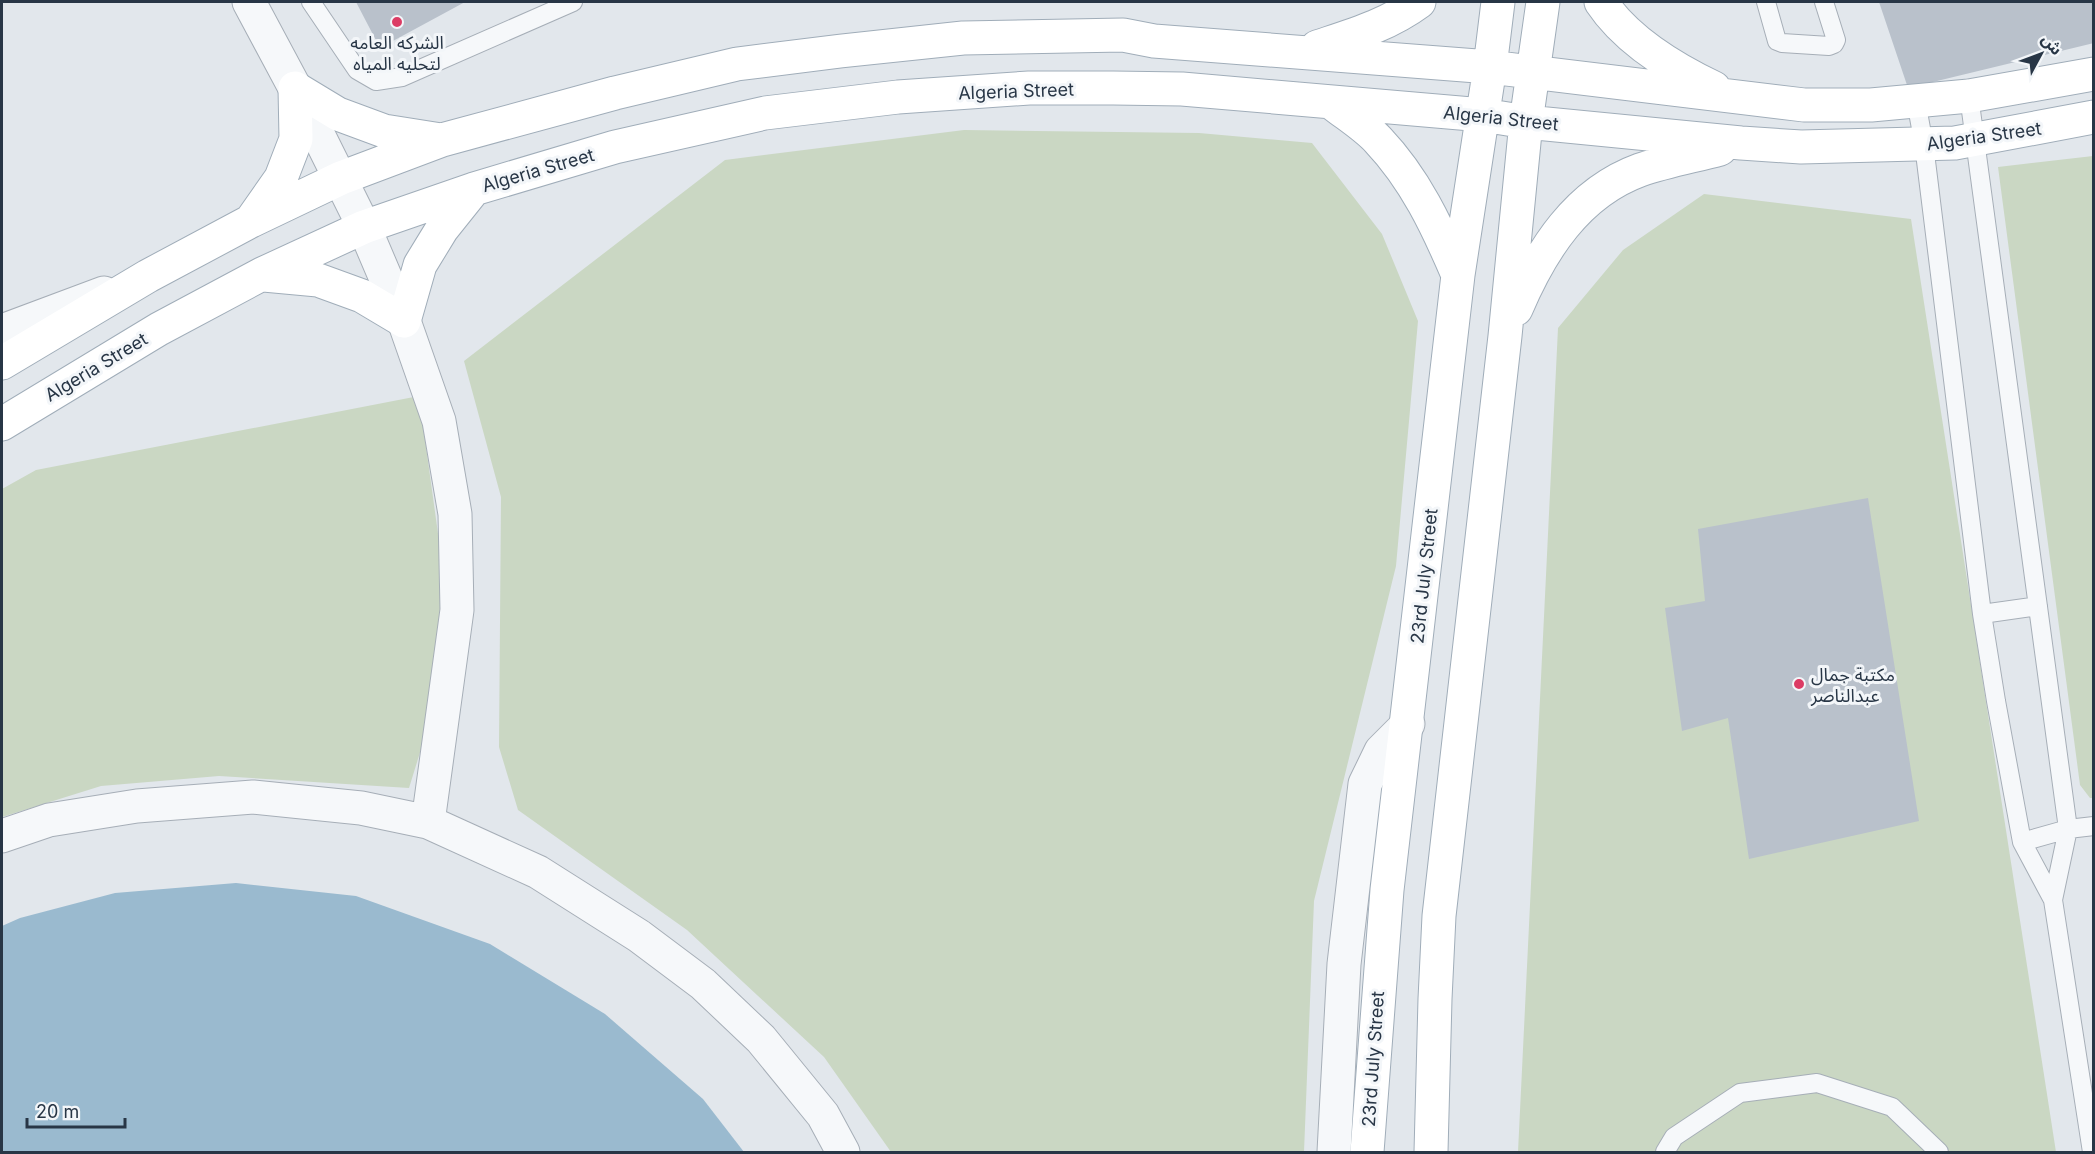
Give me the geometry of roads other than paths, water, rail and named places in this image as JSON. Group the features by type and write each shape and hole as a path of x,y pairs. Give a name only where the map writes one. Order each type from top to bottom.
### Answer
{"main road":[{"path":"1304,51 1369,30 1387,22 1419,2"},
{"name":"23rd July Street","path":"1367,1152 1385,912 1458,274 1498,2"},
{"path":"1431,1152 1439,916 1527,122 1543,2"},
{"path":"1601,2 1608,12 1644,47 1686,75 1734,97"},
{"path":"2,363 147,276 251,221 341,178 442,140 615,93 737,64 963,38 1123,35 1154,41 1490,67 1804,105 1871,105 1969,96 2094,74"},
{"path":"295,88 338,114 384,131 442,140"},
{"path":"251,221 281,178 296,140 295,88"},
{"name":"Algeria Street","path":"2,424 159,329 262,274 364,228 474,189 615,147 765,113 898,97 1029,88 1182,89 1483,115 1527,122 1801,147 1924,145 1974,141 2094,117"},
{"path":"1332,103 1373,135 1407,175 1435,221 1458,274"},
{"path":"1505,336 1526,285 1547,247 1578,209 1599,191 1640,171 1741,143"},
{"path":"262,274 318,280 362,296 404,321 420,265 442,230 474,189"}],"street":[{"path":"249,2 341,178 364,228 404,321 439,422 455,514 457,610 428,822"},
{"path":"2,331 147,276"},
{"path":"1334,1152 1344,964 1365,784 1381,752 1408,724"},
{"path":"2,836 49,820 126,808 253,797 361,808 428,822 538,872 639,936 703,984 761,1039 823,1115 843,1152"}],"lane":[{"path":"311,2 357,70 376,81 402,77 573,2"},
{"path":"1766,2 1777,41 1829,46 1836,40 1824,2"},
{"path":"1969,96 2068,829 2053,900"},
{"path":"1916,101 1924,145 1982,614 2022,842 2053,900 2092,1152"},
{"path":"1982,614 2038,606"},
{"path":"2022,842 2068,829 2094,826"},
{"path":"1665,1152 1674,1137 1740,1093 1817,1083 1892,1107 1939,1152"}],"water":[{"path":"236,883 356,896 490,944 605,1014 703,1099 744,1152 2,1152 2,926 20,918 115,893"}],"place":[{"name":"الشركه العامه لتحليه المياه","path":"397,22"},
{"name":"مكتبة جمال عبدالناصر","path":"1799,684"}]}
